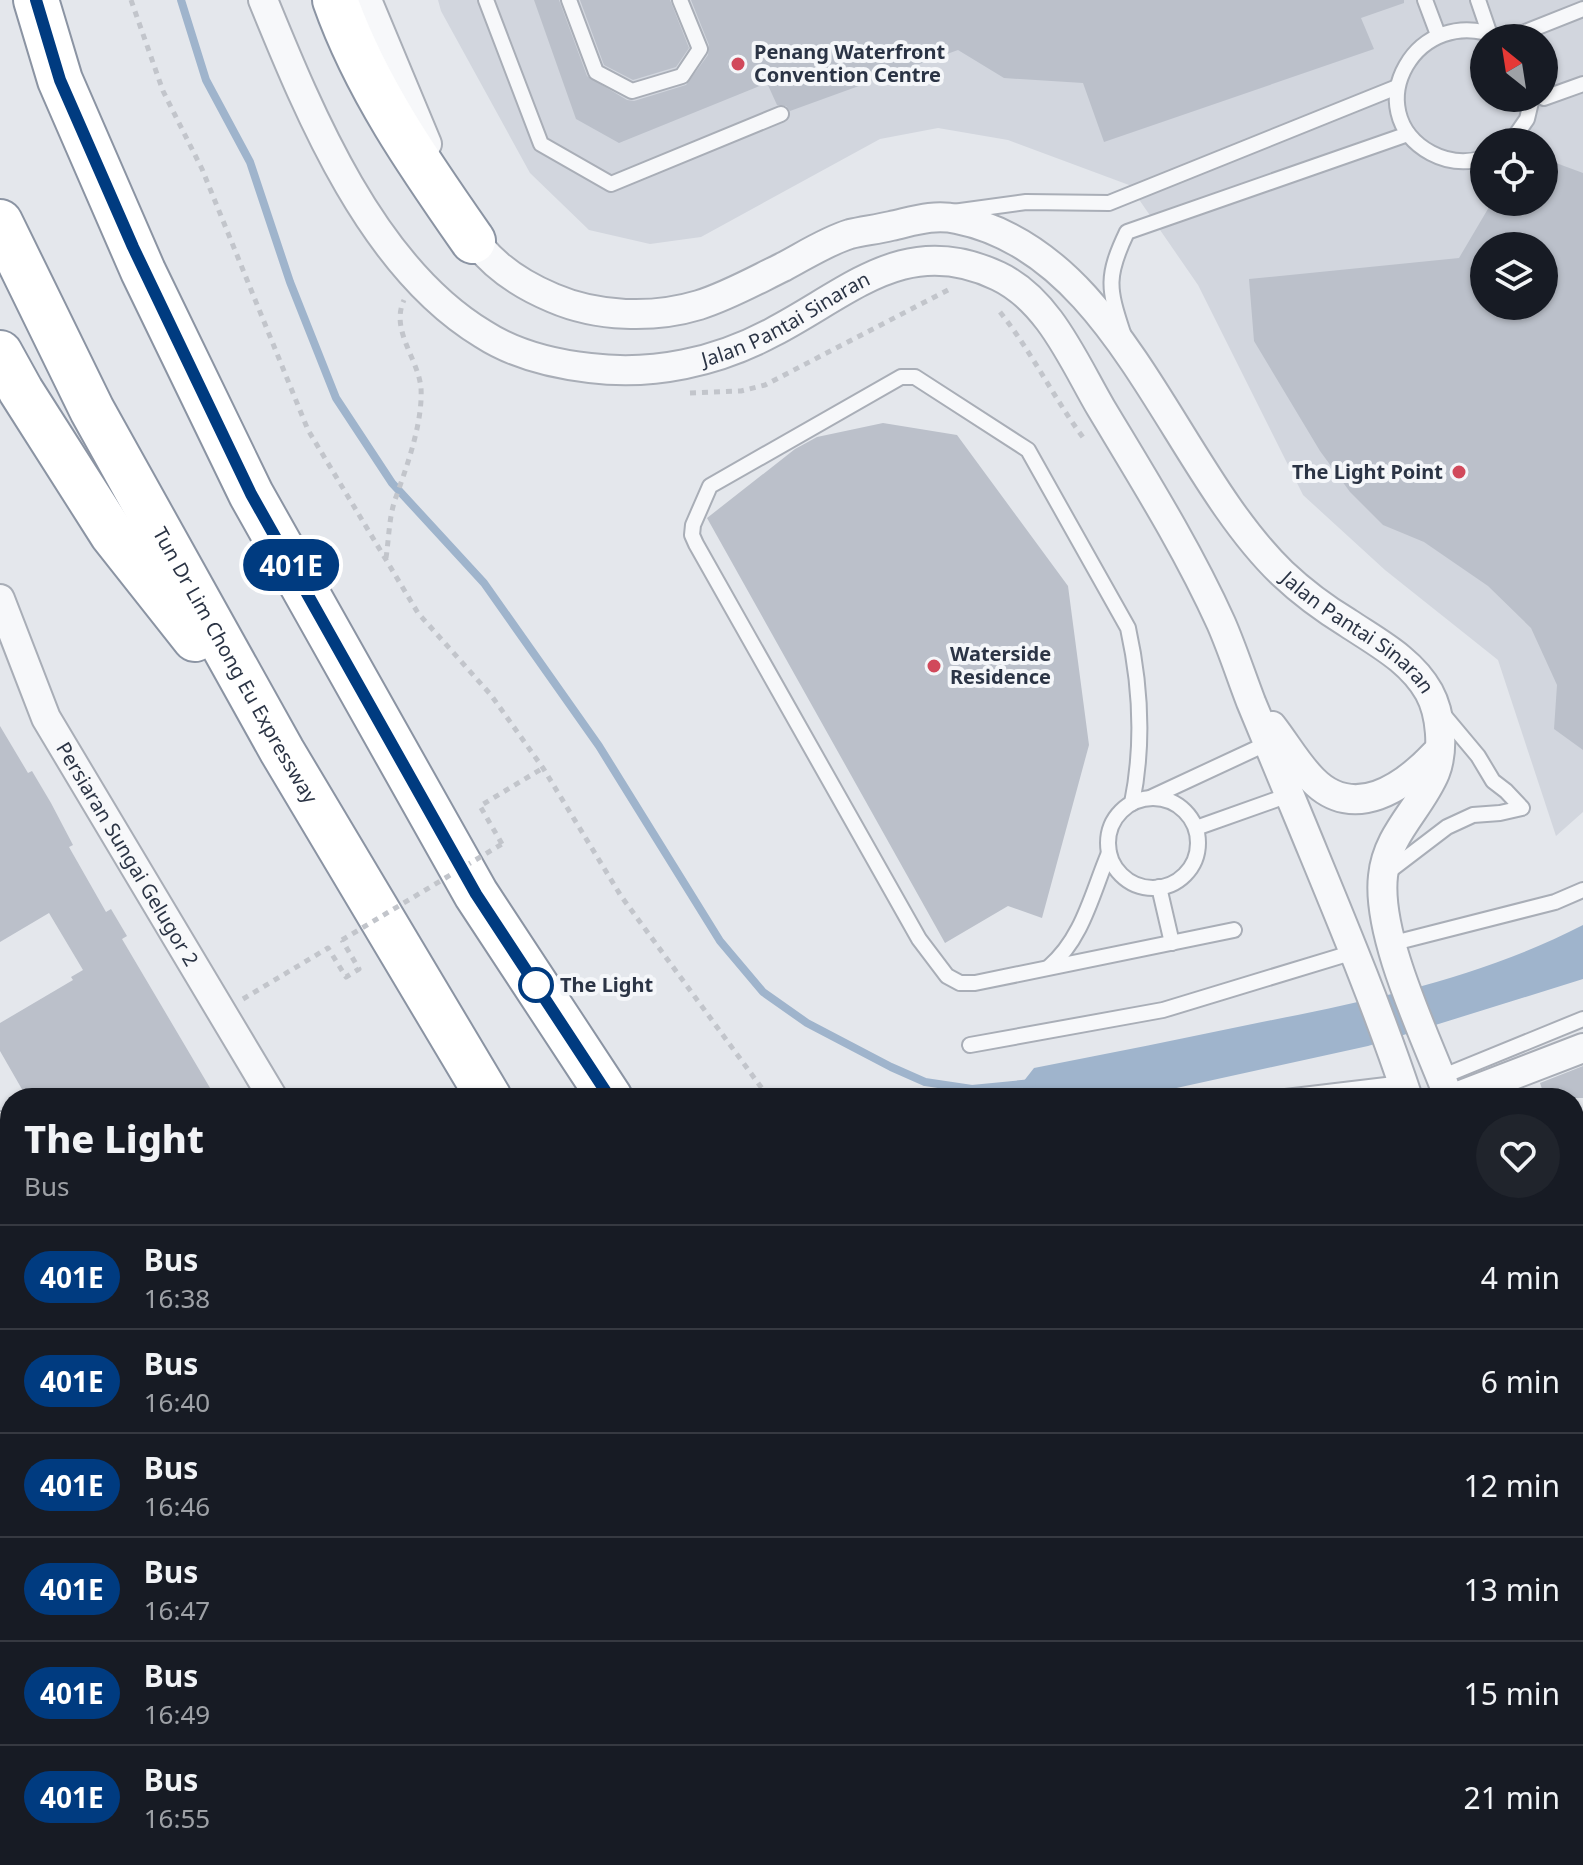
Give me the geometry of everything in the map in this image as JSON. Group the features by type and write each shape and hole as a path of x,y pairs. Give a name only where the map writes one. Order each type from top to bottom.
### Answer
{"highway":[{"path":"36,0 60,80 137,257 251,494 476,894 603,1088"},
{"path":"335,0 372,84 413,155 473,241"},
{"name":"Tun Dr Lim Chong Eu Expressway","path":"0,222 92,410 282,751 483,1088"},
{"path":"0,353 112,534 282,751"}],"street":[{"name":"Jalan Pantai Sinaran","path":"263,0 299,87 374,226 412,276 458,317 486,336 523,353 571,366 608,371 650,370 718,357 772,333 890,266 923,259 958,262 980,268 1004,278 1030,297 1055,329 1169,522 1221,623 1358,961 1404,1088"},
{"name":"Jalan Pantai Sinaran","path":"367,0 447,193 473,241 507,274 535,291 577,308 645,315 699,305 848,235 925,217 957,219 1017,240 1043,257 1072,283 1109,327 1235,519 1282,573 1342,620 1411,666 1437,707 1441,728 1436,771 1390,849 1382,877 1394,954 1445,1083"},
{"name":"Persiaran Sungai Gelugor 2","path":"0,599 46,718 267,1088"},
{"name":"Jalan Pantai Sinaran","path":"1250,699 1316,784 1336,795 1358,799 1379,796 1418,772 1438,750"},
{"path":"1445,1083 1583,1048"}],"lane":[{"path":"486,0 541,144 611,184 781,114"},
{"path":"569,0 596,72 632,91 682,76 700,49 680,0"},
{"path":"1425,0 1437,32"},
{"path":"1478,0 1490,24"},
{"path":"1545,24 1583,9"},
{"path":"1470,27 1437,32 1422,42 1401,70 1397,87 1397,105 1408,134 1423,149 1439,157 1456,162 1470,160"},
{"path":"1558,92 1583,84"},
{"path":"925,217 1026,202 1109,203 1397,87"},
{"path":"1133,362 1111,295 1114,260 1127,232 1408,134"},
{"path":"1132,803 1140,764 1141,727 1134,653 1128,628 1028,450 915,377 901,377 710,486 693,525 692,535 696,544 911,925 947,976 960,983 1000,980 1234,930"},
{"path":"1382,877 1447,827 1473,815 1522,808 1493,781 1478,756 1437,707"},
{"path":"1045,970 1078,935 1109,853 1109,833 1117,815 1132,803 1152,797 1268,743"},
{"path":"1196,828 1289,795"},
{"path":"1109,853 1116,868 1127,880 1142,886 1159,887 1187,873 1195,859 1198,843 1196,828 1186,811 1171,800 1152,797"},
{"path":"1159,887 1172,943"},
{"path":"1394,954 1583,890"},
{"path":"970,1045 1163,1010 1358,961"},
{"path":"1445,1083 1583,1019"}],"path":[{"path":"131,0 163,91 202,169 308,430 418,613 491,695 543,768 621,896 762,1088"},
{"path":"386,558 395,498 401,485"},
{"path":"222,1012 328,948 346,977 359,969 342,940 502,844 480,806 543,768"}],"shaded area":[{"path":"438,0 1583,0 1583,812 1556,836 1498,660 1385,570 1303,495 1198,285 1129,185 1008,140 938,128 880,139 701,237 650,244 589,230 530,173 441,11"}],"water":[{"path":"1583,925 1583,979 1368,1046 1177,1088 1022,1088 1034,1068 1386,995 1466,973"}],"building":[{"name":"Penang Waterfront Convention Centre","path":"534,0 559,0 587,76 627,100 634,101 686,85 708,55 709,45 691,0 1404,0 1404,3 1361,18 1374,49 1104,142 1083,83 1004,78 958,50 790,111 786,106 777,105 767,83 619,143 576,119"},
{"path":"580,0 670,0 689,48 676,67 633,80 604,65"},
{"name":"The Light Point","path":"1558,164 1583,173 1583,750 1554,729 1557,685 1531,628 1488,586 1424,542 1383,525 1350,492 1320,451 1254,341 1249,279 1459,258 1470,239 1470,320 1558,320 1558,232 1474,232 1484,216 1558,216"},
{"name":"Waterside Residence","path":"883,423 957,435 1068,586 1089,745 1042,918 1008,906 945,943 707,518 795,449 817,437"},
{"path":"0,726 28,773 32,771 51,803 73,845 69,847 106,912 111,909 127,936 122,939 210,1088 21,1088 0,1051 0,1023 73,980 71,977 83,970 49,913 0,942"},
{"path":"1583,1066 1583,1088 1542,1088 1540,1083"}],"waterway":[{"path":"181,0 206,80 250,162 290,282 336,398 392,483 484,583 599,746 720,941 763,992 807,1023 925,1082 965,1088"},
{"path":"982,1088 1032,1083"}],"bus line":[{"name":"401E","path":"36,0 60,80 143,271 251,494 476,894 603,1088"}],"place":[{"name":"Penang Waterfront Convention Centre","path":"738,64"},
{"name":"The Light Point","path":"1459,472"},
{"name":"Waterside Residence","path":"934,666"},
{"name":"The Light","path":"536,985"}]}
